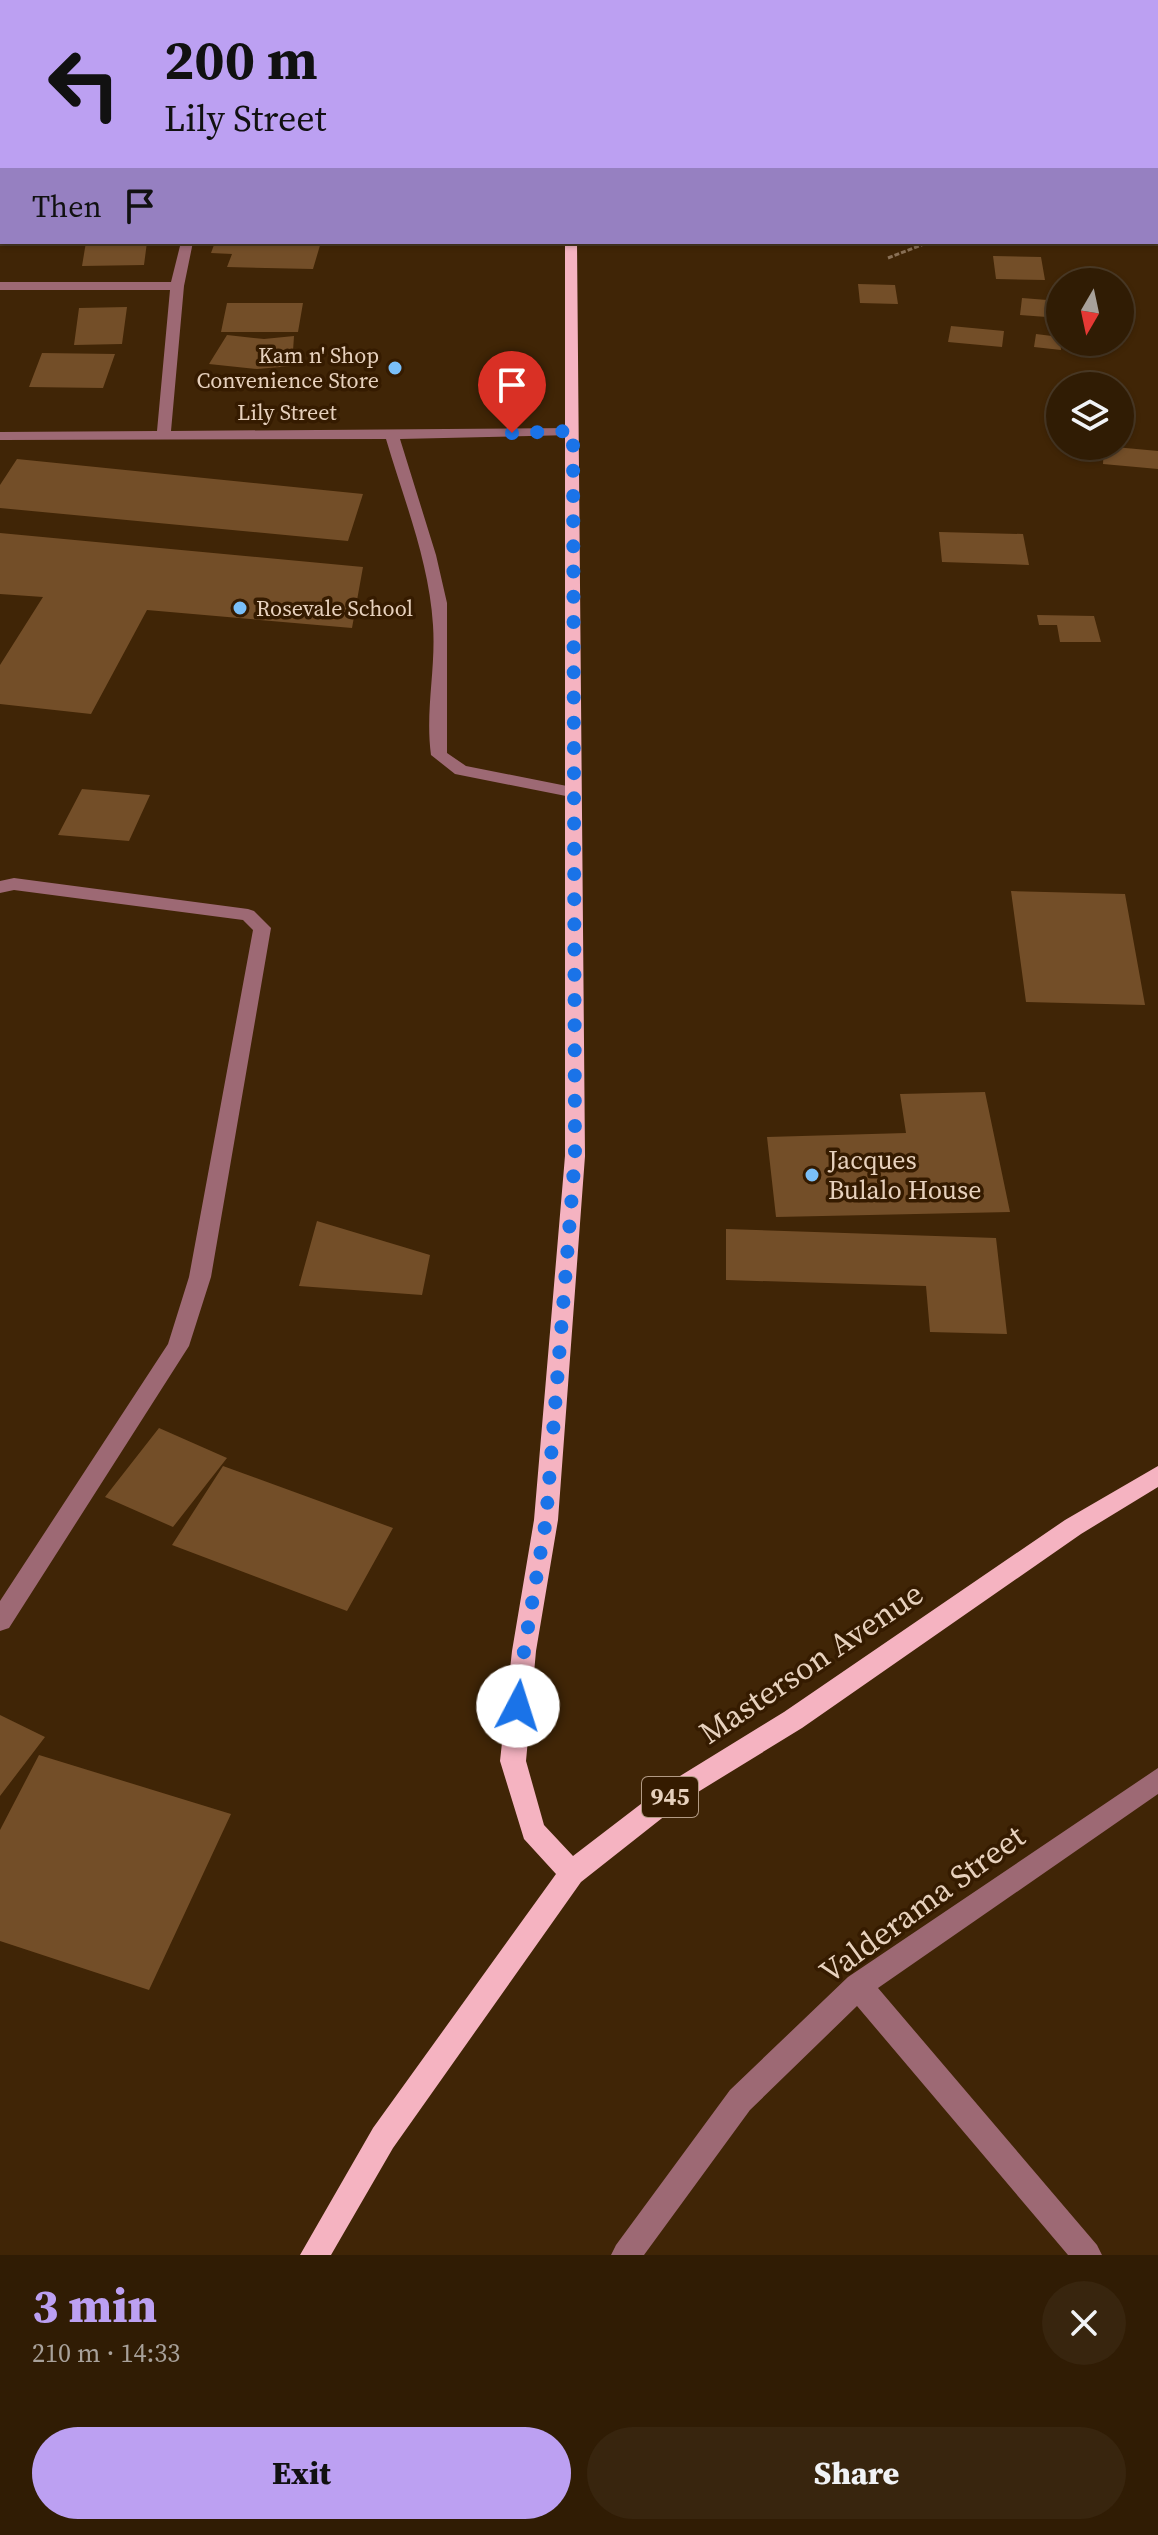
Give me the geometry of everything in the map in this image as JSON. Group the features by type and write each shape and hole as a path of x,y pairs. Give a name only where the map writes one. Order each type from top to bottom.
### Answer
{"main road":[{"path":"571,244 571,792 575,1156 546,1520 524,1651 513,1761 533,1831 572,1873"},
{"name":"Masterson Avenue","path":"315,2255 383,2138 572,1873 676,1792 793,1720 1073,1527 1158,1475"}],"street":[{"path":"164,434 177,286 187,244"},
{"path":"0,286 177,286"},
{"name":"Lily Street","path":"0,436 392,436 573,431"},
{"path":"392,436 431,571 441,623 442,672 434,730 439,755 461,770 571,792"},
{"path":"0,887 14,884 248,915 262,928 200,1277 178,1346 0,1621"},
{"name":"Valderama Street","path":"626,2255 740,2100 858,1986 1158,1780"},
{"path":"858,1986 1087,2255"}],"path":[{"path":"888,258 924,244"}],"building":[{"path":"86,244 147,244 144,265 82,266"},
{"path":"214,244 320,244 313,269 227,267 232,254 211,253"},
{"path":"993,256 1041,257 1045,280 996,279"},
{"path":"858,284 895,285 898,304 860,303"},
{"path":"1022,298 1046,300 1046,317 1020,315"},
{"path":"227,303 303,303 298,332 221,332"},
{"path":"127,307 122,344 74,345 79,308"},
{"path":"951,326 1004,331 1002,347 948,342"},
{"path":"1036,334 1046,335 1046,348 1034,347"},
{"path":"227,335 264,339 294,336 292,366 257,369 209,364"},
{"path":"42,353 115,354 103,388 29,387"},
{"path":"1134,449 1158,451 1158,469 1103,464 1103,460 1134,460"},
{"path":"17,459 363,494 348,541 0,508 0,485"},
{"path":"939,532 1023,534 1029,565 942,562"},
{"path":"0,533 363,567 352,628 147,610 91,714 0,704 0,665 43,597 0,594"},
{"path":"1037,615 1094,616 1101,642 1060,642 1057,625 1039,625"},
{"path":"82,789 150,795 129,841 58,835"},
{"path":"1011,891 1125,894 1145,1005 1026,1002"},
{"path":"985,1092 1010,1212 776,1217 767,1137 906,1133 900,1094"},
{"path":"317,1221 430,1255 422,1295 299,1286"},
{"path":"726,1229 996,1238 1007,1334 930,1332 926,1286 726,1280"},
{"path":"159,1428 227,1458 173,1527 105,1497"},
{"path":"223,1466 393,1528 347,1611 172,1545"},
{"path":"0,1715 45,1737 0,1796"},
{"path":"39,1755 231,1814 149,1990 0,1941 0,1830"}],"place":[{"name":"Kam n' Shop Convenience Store","path":"395,368"},
{"name":"Rosevale School","path":"240,608"},
{"name":"Jacques Bulalo House","path":"812,1175"}],"route":[{"path":"512,433 573,431 571,792 575,1156 546,1520 518,1706"}]}
